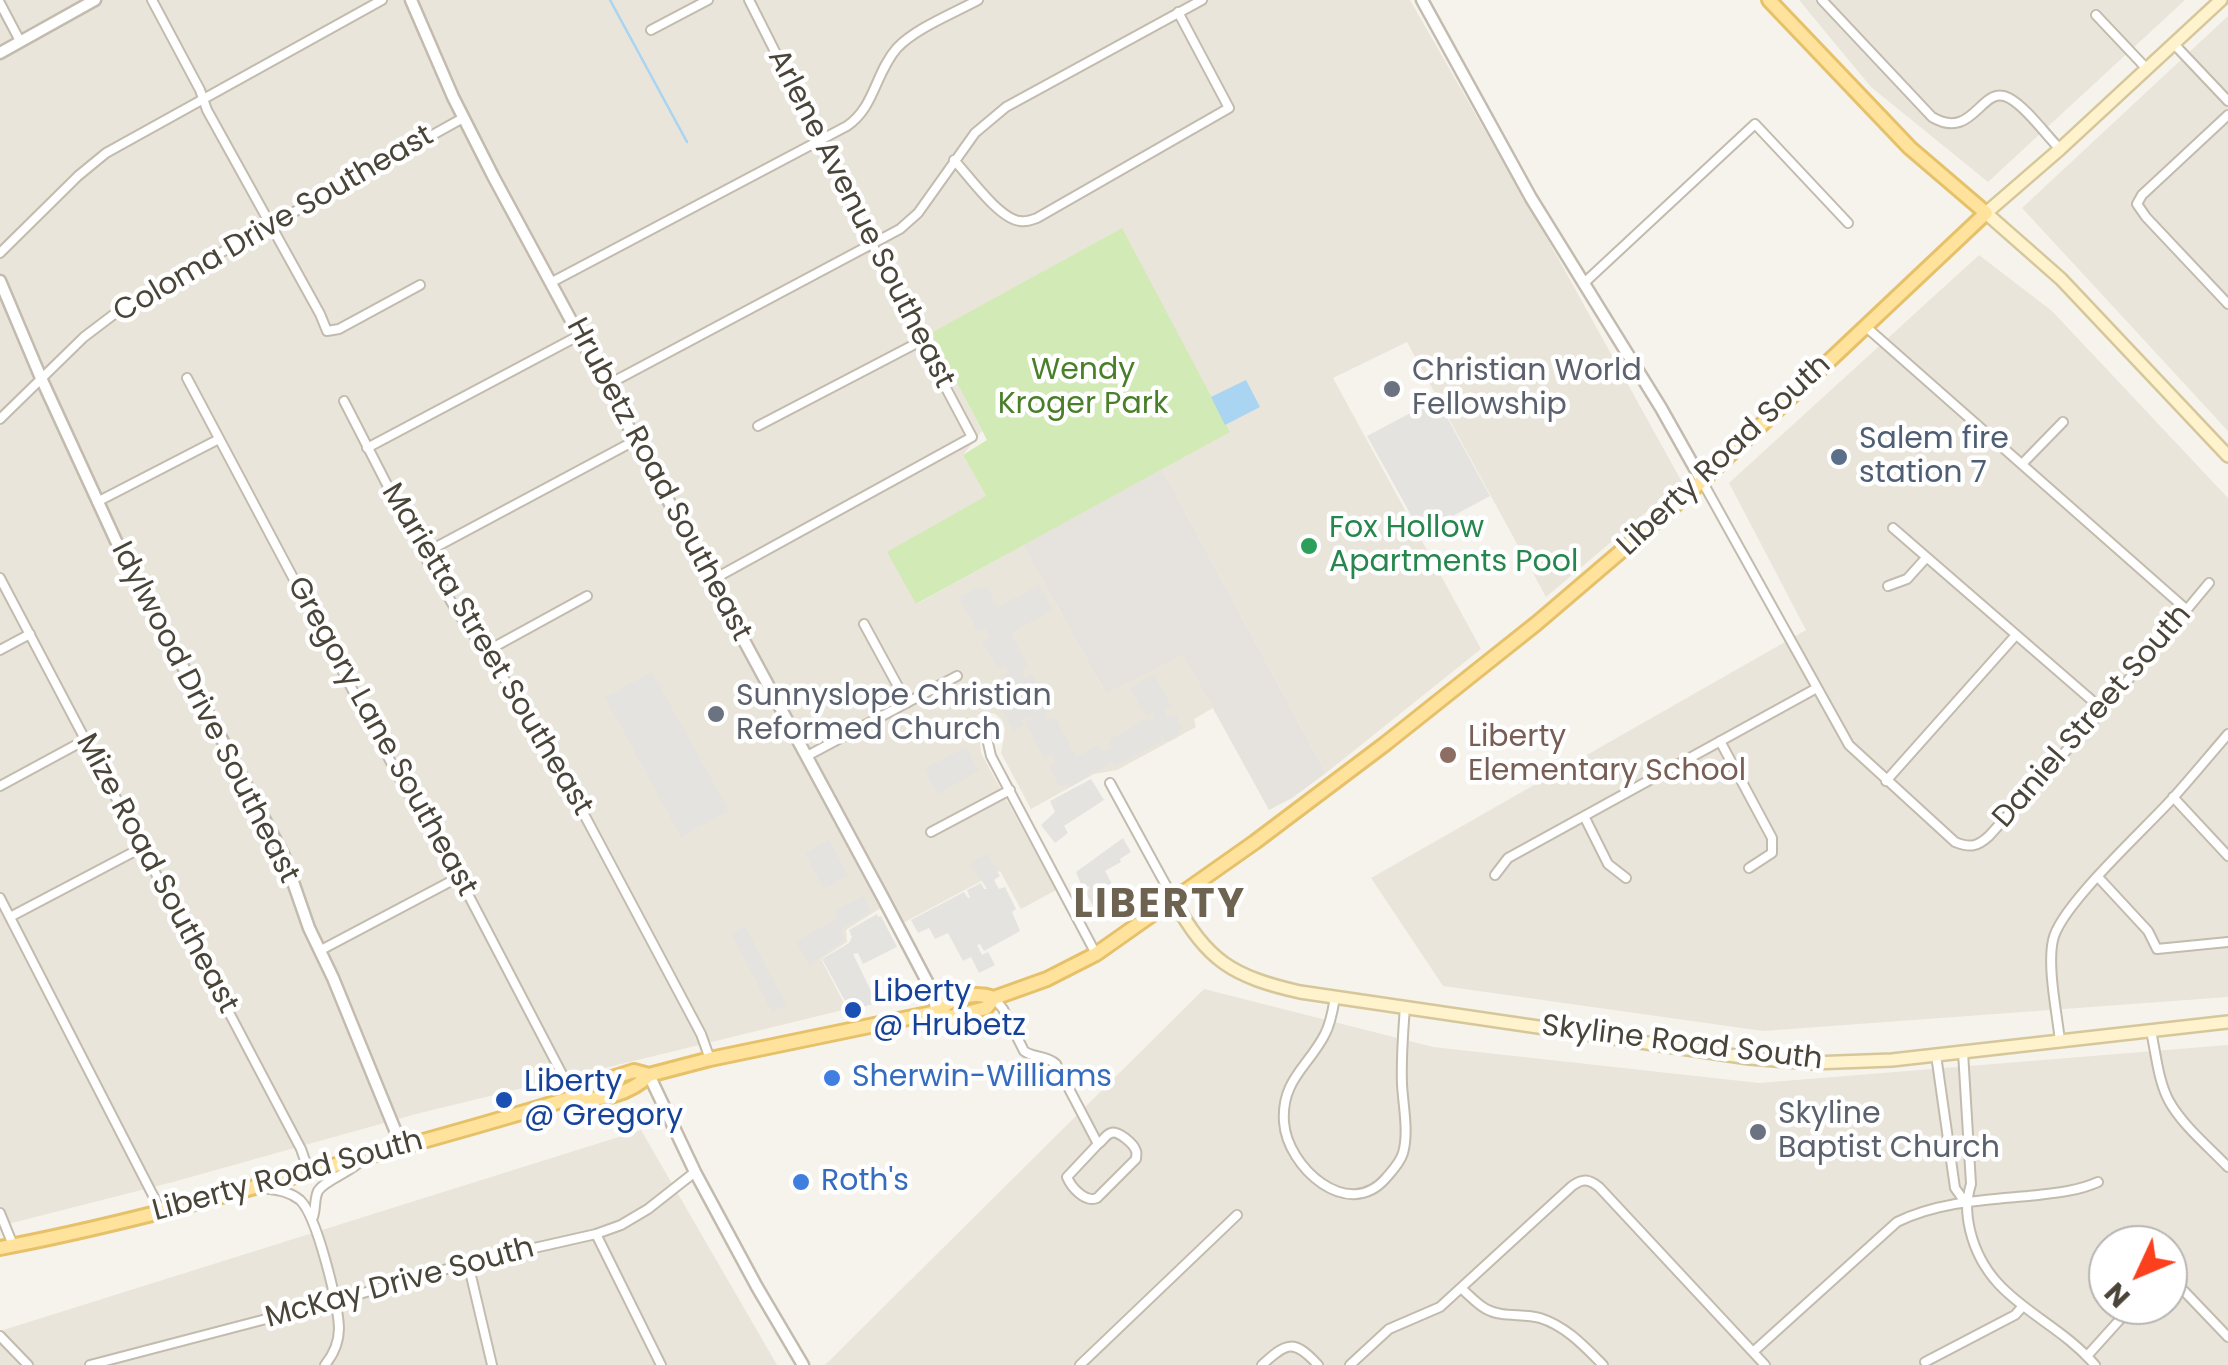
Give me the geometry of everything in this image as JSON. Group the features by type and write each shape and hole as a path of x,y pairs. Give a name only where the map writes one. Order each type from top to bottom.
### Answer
{"main road":[{"path":"1769,0 1910,148 2062,278 2228,456"},
{"name":"Liberty Road South","path":"6,1246 258,1187 484,1125 574,1097 583,1087 634,1071 649,1075 936,1012 948,1002 981,993 994,998 1047,979 1096,954 1429,710 1559,604 1702,481 1986,213 2060,150 2220,0"},
{"name":"Skyline Road South","path":"1174,900 1205,948 1232,969 1263,983 1335,997 1789,1062 1840,1063 1963,1052 2228,1022"}],"street":[{"path":"0,53 95,0"},
{"path":"152,0 327,331 340,329 420,286"},
{"path":"0,253 106,153 382,0"},
{"name":"Hrubetz Road Southeast","path":"411,0 464,118 932,991 936,1012"},
{"path":"652,30 708,0"},
{"name":"Arlene Avenue Southeast","path":"712,580 972,437 750,0"},
{"path":"552,282 857,119 898,47 978,0"},
{"path":"607,384 900,229 918,212 975,133 1006,107 1202,0"},
{"path":"1422,0 1530,198 1702,481 1848,746 1886,781 2016,635"},
{"path":"1822,0 1932,117 1942,123 1961,123 1994,96 2005,96 2060,150"},
{"path":"0,3 20,41"},
{"path":"954,160 1003,214 1026,221 1229,108 1178,12"},
{"path":"2096,15 2147,69"},
{"path":"2174,44 2228,101"},
{"path":"2228,115 2142,194 2136,204 2228,304"},
{"name":"Coloma Drive Southeast","path":"0,419 113,314 464,118"},
{"path":"1584,284 1756,124 1848,222"},
{"name":"Idylwood Drive Southeast","path":"0,281 97,502 284,856 302,912 402,1147"},
{"path":"1865,326 2187,610"},
{"path":"367,448 580,335"},
{"path":"758,426 921,341"},
{"name":"Gregory Lane Southeast","path":"187,378 574,1097"},
{"name":"Marietta Street Southeast","path":"344,400 456,610 537,726 701,1034 710,1059"},
{"path":"2022,464 2063,422"},
{"path":"97,502 219,439"},
{"path":"423,554 636,440"},
{"path":"1893,528 2103,710"},
{"path":"1888,586 1907,580 1926,558"},
{"name":"Mize Road Southeast","path":"0,578 309,1172"},
{"name":"Daniel Street South","path":"1886,781 1955,842 1973,847 1990,836 2210,583"},
{"path":"485,652 587,596"},
{"path":"864,624 907,703"},
{"path":"0,650 30,634"},
{"path":"806,756 957,676"},
{"path":"1495,875 1508,858 1816,689"},
{"path":"986,734 991,756 1096,954"},
{"path":"2060,1041 2051,953 2053,936 2098,877 2228,734"},
{"path":"0,786 85,740"},
{"path":"1720,741 1772,838 1772,852 1750,868"},
{"path":"1110,783 1174,900"},
{"path":"931,832 1010,790"},
{"path":"2173,797 2228,856"},
{"path":"1584,816 1608,864 1626,878"},
{"path":"10,917 141,848"},
{"path":"321,950 458,877"},
{"path":"2098,877 2148,931 2156,949 2228,942"},
{"path":"0,898 161,1211"},
{"path":"1335,997 1324,1036 1297,1072 1287,1094 1284,1122 1295,1156 1309,1174 1340,1193 1353,1195 1379,1187 1403,1154 1401,1056 1406,1007"},
{"path":"994,998 1026,1053 1056,1064 1098,1144"},
{"path":"2152,1031 2160,1079 2168,1100 2228,1167"},
{"path":"1963,1052 1971,1184 1965,1202"},
{"path":"1936,1054 1954,1188 1965,1202 1982,1264 2023,1306 2059,1331 2095,1365"},
{"path":"649,1075 756,1288 802,1365"},
{"path":"1115,1132 1138,1154 1091,1200 1067,1177 1098,1144 1115,1132"},
{"path":"312,1217 320,1188 351,1171 364,1157"},
{"name":"McKay Drive South","path":"90,1365 468,1263 596,1234 648,1209 696,1172"},
{"path":"1350,1365 1388,1328 1440,1307 1584,1179 1600,1188 1765,1365"},
{"path":"1753,1352 1897,1222 1965,1202 2079,1190 2098,1182"},
{"path":"258,1187 288,1192 301,1201 312,1217 339,1328 338,1342 326,1365"},
{"path":"0,1213 6,1246"},
{"path":"1080,1365 1237,1215"},
{"path":"596,1234 661,1365"},
{"path":"468,1263 492,1365"},
{"path":"1462,1288 1492,1312 1528,1316 1555,1325 1576,1338 1603,1365"},
{"path":"2188,1295 2228,1337"},
{"path":"1925,1362 2023,1306"},
{"path":"2087,1356 2115,1325"},
{"path":"0,1336 28,1365"},
{"path":"1262,1365 1287,1346 1304,1350 1318,1365"}],"shaded area":[{"path":"0,0 1410,0 1682,482 1546,597 1407,342 1333,378 1481,649 1326,773 1162,469 1229,432 1121,229 932,333 982,431 963,455 986,496 917,604 1023,545 1106,694 1183,653 1213,708 1194,719 1196,727 1117,770 1094,774 1031,809 1001,753 1005,729 1002,720 986,712 977,715 981,753 1056,890 1021,909 1000,871 903,923 879,909 846,930 847,942 821,959 847,1009 416,1114 0,1226"},
{"path":"1799,0 2185,0 1988,182 1871,87"},
{"path":"2228,16 2228,431 2022,208"},
{"path":"1979,255 2052,311 2228,498 2228,997 1763,1031 1443,986 1371,878 1806,630 1729,483"},
{"path":"1437,399 1490,496 1421,533 1367,436"},
{"path":"1162,469 1326,773 1269,810 1183,654 1106,694 1023,545"},
{"path":"1039,585 1053,610 1011,633 1028,666 1021,671 1025,678 1032,674 1051,710 1044,715 1048,720 1055,717 1076,757 1098,745 1102,752 1112,747 1109,740 1148,718 1153,724 1154,716 1146,716 1130,688 1154,674 1171,706 1164,710 1167,717 1175,714 1183,728 1177,732 1178,737 1168,742 1159,734 1162,741 1115,766 1111,761 1070,787 1067,783 1060,787 1049,766 1056,762 1052,755 1044,758 1025,722 1032,718 1022,719 1024,725 1013,731 1002,710 1013,704 1019,709 1023,700 1015,703 1002,678 1009,673 1005,666 998,669 982,641 989,637 986,629 978,632 959,597 986,586 998,607"},
{"path":"652,672 729,811 681,837 605,697"},
{"path":"966,747 979,771 937,794 924,769"},
{"path":"1091,779 1104,800 1064,826 1068,833 1055,843 1041,825 1055,812 1050,801"},
{"path":"1123,838 1131,852 1105,871 1125,908 1102,922 1085,892 1090,888 1083,889 1076,872"},
{"path":"829,840 848,876 824,889 805,853"},
{"path":"988,854 1000,876 994,880 999,889 1005,887 1016,909 1012,912 1020,931 984,951 977,945 982,955 988,952 995,965 979,973 971,957 963,961 948,933 935,939 929,928 918,933 911,920 964,892 970,898 967,890 981,883 987,889 970,863"},
{"path":"863,896 871,912 841,929 844,940 809,965 796,941 837,919 835,910"},
{"path":"877,914 897,947 863,964 858,953 853,954 877,1003 850,1010 822,959 849,943 849,930"},
{"path":"745,926 786,1005 772,1012 731,933"},
{"path":"1204,989 1433,1047 1759,1083 2228,1045 2228,1365 825,1365"},
{"path":"641,1130 777,1365 0,1365 0,1331"}],"green space":[{"name":"Wendy Kroger Park","path":"1122,228 1230,432 916,604 887,552 986,496 963,455 987,440 931,333"}],"water":[{"path":"1246,380 1260,407 1225,425 1211,397"}],"waterway":[{"path":"610,0 687,142"}],"place":[{"name":"Christian World Fellowship","path":"1392,389"},
{"name":"Salem fire station 7","path":"1839,457"},
{"name":"Fox Hollow Apartments Pool","path":"1309,546"},
{"name":"Sunnyslope Christian Reformed Church","path":"716,714"},
{"name":"Liberty Elementary School","path":"1448,755"},
{"name":"Liberty @ Hrubetz","path":"853,1010"},
{"name":"Sherwin-Williams","path":"832,1078"},
{"name":"Liberty @ Gregory","path":"504,1100"},
{"name":"Skyline Baptist Church","path":"1758,1132"},
{"name":"Roth's","path":"801,1182"}],"district":[{"name":"LIBERTY","path":"1160,907"}]}
